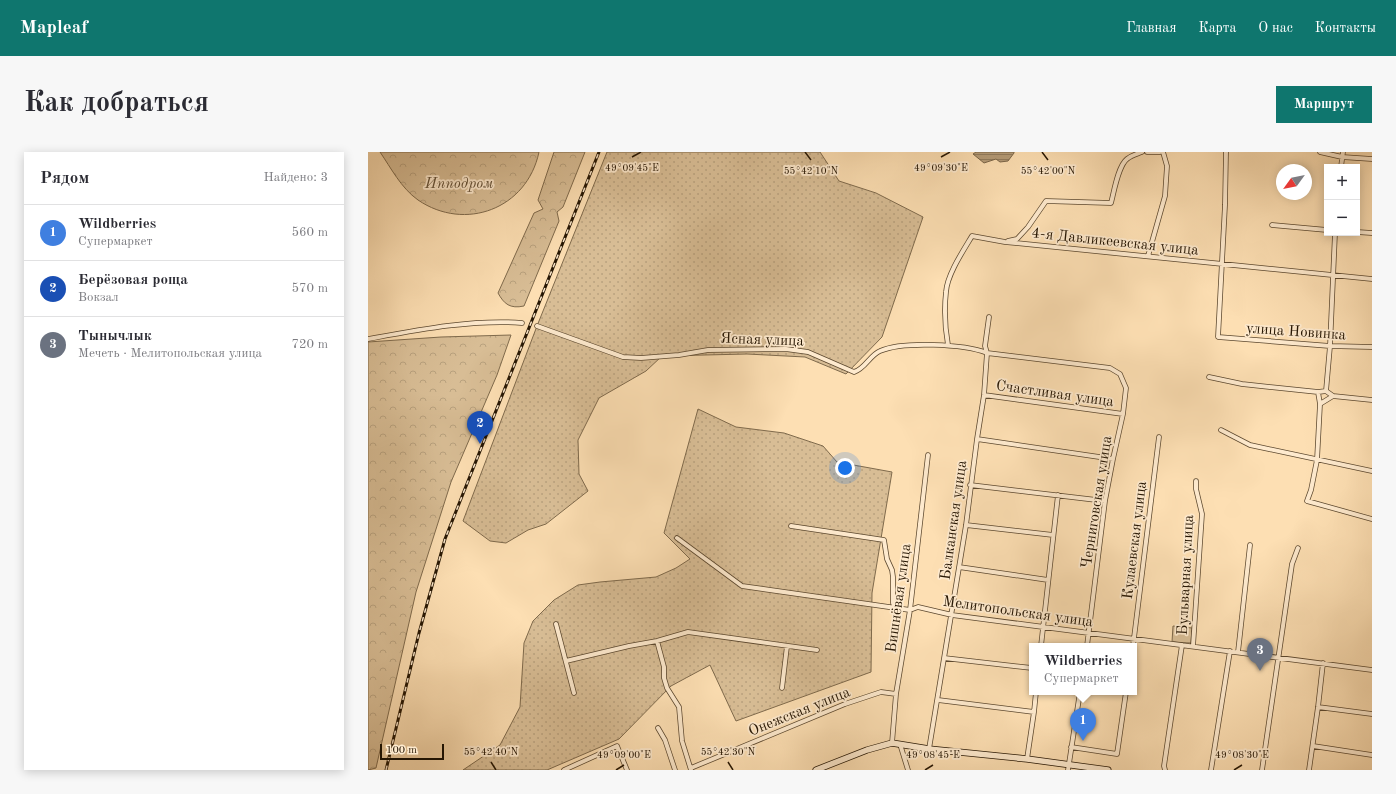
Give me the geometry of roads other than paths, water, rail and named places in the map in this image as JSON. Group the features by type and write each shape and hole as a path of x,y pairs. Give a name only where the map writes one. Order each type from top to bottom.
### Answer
{"street":[{"path":"1005,242 1017,239 1028,227 1046,201 1111,203 1118,177 1124,163 1135,154 1142,152"},
{"path":"1148,152 1161,152 1167,166 1165,196 1148,256"},
{"path":"1222,264 1226,152"},
{"path":"1320,152 1372,159"},
{"path":"1341,164 1342,154"},
{"path":"1272,225 1324,230"},
{"path":"1360,232 1372,233"},
{"name":"4-я Давликеевская улица","path":"948,345 945,325 946,291 955,265 972,236 1005,242 1372,279"},
{"path":"1326,391 1330,346 1335,236"},
{"name":"улица Новинка","path":"1222,264 1218,337 1330,346 1372,347"},
{"name":"Балканская улица","path":"929,749 966,525 970,485 984,395 987,353 985,346 989,317"},
{"path":"368,339 430,328 503,322 522,323"},
{"name":"Ясная улица","path":"537,326 623,357 641,358 679,356 708,350 786,349 808,352 854,372 860,370 878,351 892,346 948,345 979,350 987,353 1110,368"},
{"name":"Черниговская улица","path":"1087,643 1105,501 1123,414 1126,388 1120,374 1110,368"},
{"path":"1209,377 1242,384 1318,392 1326,391 1333,396 1372,400"},
{"path":"1318,392 1320,404 1317,460 1307,501 1372,519"},
{"name":"Счастливая улица","path":"984,395 1123,414"},
{"path":"1320,404 1333,396"},
{"path":"1221,430 1250,445 1372,471"},
{"name":"Кулаевская улица","path":"1133,643 1159,437"},
{"path":"977,439 1113,459"},
{"name":"Вишнёвая улица","path":"892,744 896,694 910,610 928,455"},
{"name":"Бульварная улица","path":"1192,646 1202,514 1196,489 1196,481"},
{"path":"970,485 1105,501"},
{"path":"1041,643 1058,495"},
{"path":"966,525 1053,535"},
{"path":"791,526 884,540 887,559 892,570 893,603 895,608"},
{"name":"Мелитопольская улица","path":"677,538 742,586 910,610 918,607 952,614 1044,627 1372,670"},
{"path":"1238,652 1250,544"},
{"path":"1262,770 1292,564 1298,548"},
{"path":"960,567 1048,580"},
{"path":"556,624 574,694"},
{"path":"566,661 628,646 657,641 688,632 817,650"},
{"path":"657,641 664,667 664,678 667,688 679,707 682,741 691,769"},
{"name":"Бульварная улица","path":"1165,770 1164,766 1182,645"},
{"path":"782,688 787,646"},
{"path":"1211,770 1230,651"},
{"path":"944,658 1029,668"},
{"path":"1308,770 1313,746 1323,663"},
{"name":"Онежская улица","path":"691,769 845,704 881,692 896,694"},
{"path":"1027,759 1036,695"},
{"path":"1069,767 1080,695"},
{"path":"1071,747 1117,754 1126,695"},
{"path":"938,700 1034,712"},
{"path":"1318,707 1372,714"},
{"path":"658,728 665,740 675,770"},
{"path":"820,769 867,750 892,744 900,744 929,749 1027,759 1069,767 1108,770"},
{"path":"900,744 908,770"},
{"path":"564,770 618,746 627,770"},
{"path":"1313,746 1372,755"}],"railway":[{"path":"386,770 419,633 445,539 599,152"}],"place":[{"name":"Берёзовая роща","path":"480,444"},
{"name":"Тынычлык","path":"1260,671"},
{"name":"Wildberries","path":"1083,741"}],"park label":[{"name":"Ипподром","path":"459,183"}]}
